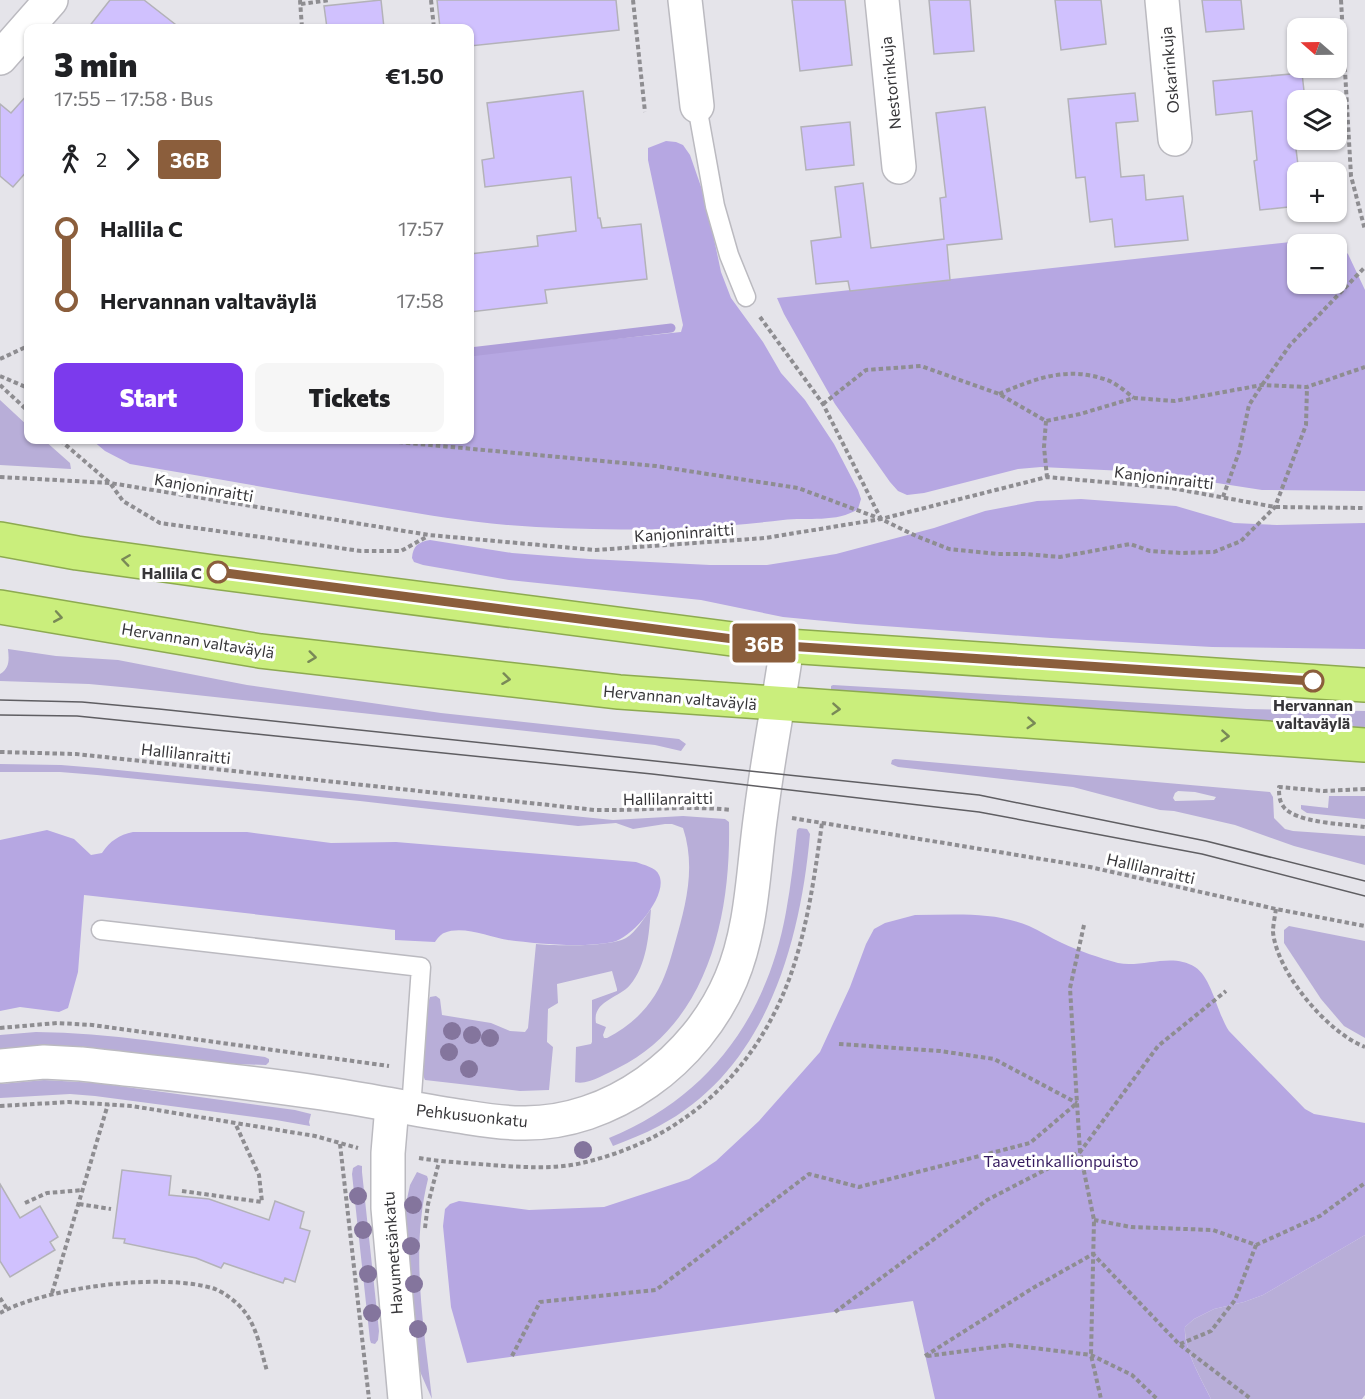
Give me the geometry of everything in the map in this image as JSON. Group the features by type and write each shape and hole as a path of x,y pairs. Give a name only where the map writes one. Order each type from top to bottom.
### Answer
{"highway":[{"path":"0,539 77,553 787,646 1365,685"},
{"name":"Hervannan valtaväylä","path":"0,607 260,651 619,692 1365,745"}],"main road":[{"path":"30,24 51,0"},
{"path":"685,0 697,106"},
{"name":"Nestorinkuja","path":"882,0 899,167"},
{"name":"Oskarinkuja","path":"1162,0 1175,139"},
{"path":"0,58 24,31"},
{"name":"Pehkusuonkatu","path":"0,1066 44,1062 81,1064 321,1093 401,1108 522,1124 556,1120 610,1103 638,1088 681,1055 716,1010 731,978 744,942 760,814 787,646"},
{"name":"Havumetsänkatu","path":"401,1108 388,1153 388,1208 405,1399"}],"lane":[{"path":"697,106 715,206 729,255 746,297"},
{"path":"101,930 421,967 414,1069 401,1108"}],"path":[{"path":"302,24 301,2 330,0"},
{"path":"431,0 434,24"},
{"path":"633,0 645,112"},
{"path":"1341,0 1351,176 1365,230"},
{"path":"1223,497 1239,452 1250,405 1262,385 1290,345 1365,267"},
{"path":"746,297 823,404 881,519"},
{"path":"0,359 24,348"},
{"path":"823,404 866,370 921,366 999,394 1046,421 1080,414 1134,398 1175,401 1262,385 1307,387 1365,367"},
{"path":"999,394 1032,380 1072,372 1108,380 1134,398"},
{"path":"0,376 24,386"},
{"path":"0,385 24,407"},
{"path":"419,444 668,467 798,488 881,519 950,549 1060,558 1130,544 1150,551 1214,552 1241,541 1275,507 1306,425 1307,387"},
{"path":"1046,421 1044,447 1047,477"},
{"path":"65,444 110,483 123,501 160,523 361,551 401,551 429,535"},
{"name":"Kanjoninraitti","path":"0,477 110,483 429,535 595,550 765,538 881,519 1047,477 1171,488 1275,507 1365,508"},
{"name":"Hallilanraitti","path":"0,752 76,754 595,810 699,807 760,814 1090,867 1276,909 1365,926"},
{"path":"1365,789 1324,791 1279,787 1280,800 1284,808 1293,814 1303,818 1365,827"},
{"path":"1276,909 1273,931 1279,954 1296,987 1322,1017 1350,1042 1365,1047"},
{"path":"1084,925 1070,988 1080,1152 1094,1220 1091,1355 1101,1399"},
{"path":"835,1312 987,1200 1080,1152 1158,1046 1227,991"},
{"path":"0,1028 57,1023 92,1025 414,1069"},
{"path":"839,1044 940,1051 994,1059 1077,1103"},
{"path":"0,1106 69,1102 132,1106 315,1136"},
{"path":"512,1356 540,1302 656,1290 809,1174 859,1187 985,1155 1030,1143 1077,1103"},
{"path":"52,1293 108,1104"},
{"path":"182,1191 262,1202 259,1175 234,1122"},
{"path":"340,1144 369,1399"},
{"path":"424,1232 428,1204 439,1162"},
{"path":"1094,1220 1131,1227 1213,1230 1256,1245 1320,1216 1365,1183"},
{"path":"25,1203 48,1193 83,1191"},
{"path":"79,1204 111,1209"},
{"path":"1179,1344 1211,1330 1235,1300 1256,1245"},
{"path":"1093,1254 1179,1344 1251,1399"},
{"path":"1093,1254 1033,1288 925,1356 1009,1345 1091,1355 1132,1375 1157,1399"},
{"path":"0,1313 52,1293 146,1282 189,1284 218,1290 245,1311 255,1332 267,1371"},
{"path":"0,1298 7,1309"}],"shaded area":[{"path":"0,400 24,422 24,444 49,444 70,463 71,469 0,465"},
{"path":"8,649 56,656 118,660 247,685 441,713 679,739 686,744 681,751 655,745 132,688 0,681 0,674 6,669 8,663"},
{"path":"833,685 1247,709 1365,711 1365,733 831,692"},
{"path":"892,760 1270,792 1273,797 1274,818 1285,829 1365,836 1365,865 1294,846 1235,825 1160,810 1073,787 898,767 891,764","holes":["1178,791 1216,797 1214,800 1175,801 1173,798"]},
{"path":"0,764 98,768 613,820 683,816 725,819 729,822 729,857 719,928 708,963 694,995 674,1024 649,1048 603,1076 591,1081 575,1082 576,1047 592,1042 592,1000 617,991 612,971 557,984 558,1003 548,1009 547,1042 553,1047 549,1090 520,1091 425,1080 423,1039 430,997 436,996 440,999 442,1015 491,1023 510,1031 525,1032 528,1028 536,944 582,945 618,941 633,932 651,909 644,959 636,977 630,985 602,1005 596,1016 596,1023 606,1027 603,1035 607,1038 628,1025 640,1014 655,995 664,976 683,914 688,886 689,857 683,828 672,824 633,829 616,823 578,826 360,801 97,775 60,772 0,772"},
{"path":"1329,796 1365,796 1365,819 1307,813 1301,809 1301,805 1328,808"},
{"path":"799,828 807,829 810,834 797,919 786,961 751,1039 726,1072 696,1102 659,1126 613,1146 609,1138 645,1121 676,1100 704,1076 728,1049 748,1019 764,986 777,950 786,912"},
{"path":"1289,926 1365,941 1365,1038 1344,1026 1321,999 1284,943 1284,930"},
{"path":"36,1032 151,1041 265,1057 269,1059 269,1062 266,1065 211,1063 89,1048 36,1046 0,1049 0,1035"},
{"path":"44,1080 97,1083 295,1110 311,1114 310,1126 95,1096 70,1094 0,1098 0,1084"},
{"path":"358,1165 362,1166 379,1331 375,1344 370,1340 352,1174 353,1168"},
{"path":"417,1172 427,1176 428,1179 423,1206 419,1261 422,1317 432,1399 418,1367 405,1243 405,1208 410,1185"},
{"path":"1365,1235 1365,1395 1362,1399 1211,1399 1190,1355 1185,1327 1194,1319 1214,1309 1263,1295"}],"green space":[{"path":"666,141 676,142 683,145 690,155 706,201 721,272 731,298 763,342 781,373 805,400 834,444 858,490 861,499 858,509 831,518 680,528 576,529 507,525 426,514 130,464 97,444 474,444 474,354 681,332 683,325 648,160 648,148"},
{"path":"1287,242 1287,294 1347,294 1347,253 1365,290 1365,491 1262,490 1146,472 1041,467 1018,469 924,493 907,495 898,491 890,482 835,404 777,298"},
{"path":"1081,499 1176,506 1234,523 1277,525 1365,523 1365,649 1212,647 856,624 783,617 701,600 509,580 423,565 414,562 412,558 417,545 430,540 512,553 589,559 710,565 767,565 836,554 934,528 985,511 1037,501"},
{"path":"47,830 74,839 91,855 102,853 115,839 133,832 247,832 331,843 396,842 636,862 655,870 661,883 654,904 630,933 613,942 574,945 508,940 459,930 443,934 435,942 395,940 395,930 84,895 78,972 68,1008 59,1012 20,1007 0,1011 0,840"},
{"name":"Taavetinkallionpuisto","path":"915,915 973,915 1001,918 1029,926 1075,949 1118,963 1137,964 1167,960 1195,967 1206,979 1229,1031 1305,1109 1314,1114 1365,1123 1365,1235 1263,1295 1214,1309 1194,1319 1185,1327 1190,1354 1211,1399 935,1399 913,1301 467,1363 451,1307 443,1226 445,1209 450,1204 459,1201 529,1210 604,1207 689,1179 716,1161 759,1121 820,1052 874,929 885,923"}],"building":[{"path":"110,0 144,0 175,24 91,24"},
{"path":"381,0 384,24 326,24 324,6"},
{"path":"437,0 616,0 619,30 474,46 474,24 440,24"},
{"path":"792,0 845,0 852,65 800,71"},
{"path":"929,0 970,0 974,51 934,54"},
{"path":"1055,0 1101,0 1106,44 1061,50"},
{"path":"1202,0 1241,0 1244,29 1206,32"},
{"path":"1287,74 1287,78 1303,78 1304,90 1287,90 1287,150 1296,150 1298,162 1287,162 1287,207 1260,210 1254,161 1257,160 1252,111 1216,115 1213,81"},
{"path":"583,91 598,218 600,218 602,228 641,224 647,279 545,290 547,303 474,312 474,254 538,246 537,236 576,231 571,177 485,187 482,160 494,158 487,103"},
{"path":"1135,93 1138,121 1116,123 1121,177 1144,175 1146,200 1183,196 1188,240 1115,247 1112,219 1090,222 1085,177 1076,178 1068,99"},
{"path":"24,98 24,175 13,187 0,176 0,104 11,113"},
{"path":"985,107 1002,239 947,245 950,280 850,291 848,281 816,284 811,241 841,237 835,187 863,183 871,248 944,239 940,198 946,197 936,113"},
{"path":"850,122 854,165 806,170 801,127"},
{"path":"122,1170 171,1176 169,1195 209,1199 269,1220 275,1201 304,1212 300,1228 310,1231 295,1282 285,1278 283,1283 224,1263 221,1268 196,1258 124,1243 125,1239 113,1238"},
{"path":"0,1184 20,1218 40,1206 58,1237 50,1242 55,1250 10,1277 0,1261"}],"waterway":[{"path":"474,352 671,328"}],"tram line":[{"path":"0,700 82,702 159,709 979,795 1206,841 1365,881"},
{"path":"0,715 77,716 652,774 979,812 1202,854 1365,896"}],"bus line":[{"name":"36B","path":"218,572 787,646 1313,681"}],"place":[{"name":"Hallila C","path":"218,572"},
{"name":"Hervannan valtaväylä","path":"1313,681"}]}
